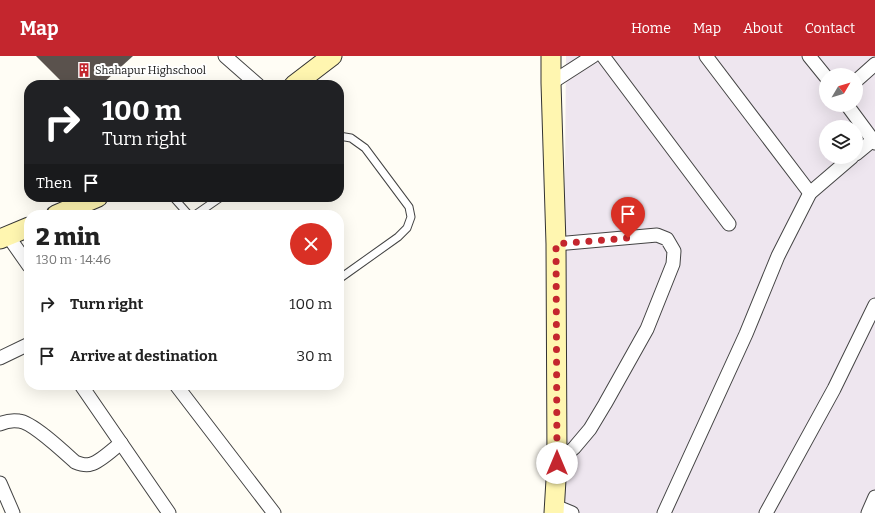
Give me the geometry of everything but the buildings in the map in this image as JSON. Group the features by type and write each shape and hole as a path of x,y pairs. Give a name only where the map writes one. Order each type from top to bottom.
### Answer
{"main road":[{"path":"301,80 332,56"},
{"path":"551,56 556,244 557,463 554,510"},
{"path":"68,210 86,202"},
{"path":"4,237 24,228"}],"street":[{"path":"225,56 252,80"},
{"path":"551,82 593,56"},
{"path":"603,56 729,224"},
{"path":"706,56 810,193"},
{"path":"817,59 822,68"},
{"path":"863,75 875,64"},
{"path":"852,112 874,142 863,149"},
{"path":"664,513 746,334 778,256 810,193 844,164"},
{"path":"556,244 657,236 667,239 674,251 673,264 647,329 590,429 574,448 557,463"},
{"path":"4,237 24,260"},
{"path":"766,513 834,389 875,305"},
{"path":"0,358 24,346"},
{"path":"84,390 169,513"},
{"path":"180,390 274,513"},
{"path":"0,424 6,421 20,421 31,426 75,462 83,464 90,465 121,443"},
{"path":"0,483 13,513"},
{"path":"868,513 875,497"},
{"path":"554,510 572,513"}],"lane":[{"path":"344,137 351,138 365,148 409,207 411,217 407,228 398,237 344,275"},
{"path":"177,202 185,210"},
{"path":"202,210 214,202"}],"shaded area":[{"path":"566,56 875,56 875,513 562,513"}],"place":[{"name":"Shahapur Highschool","path":"84,70"}],"route":[{"path":"557,463 556,244 628,238"}]}
